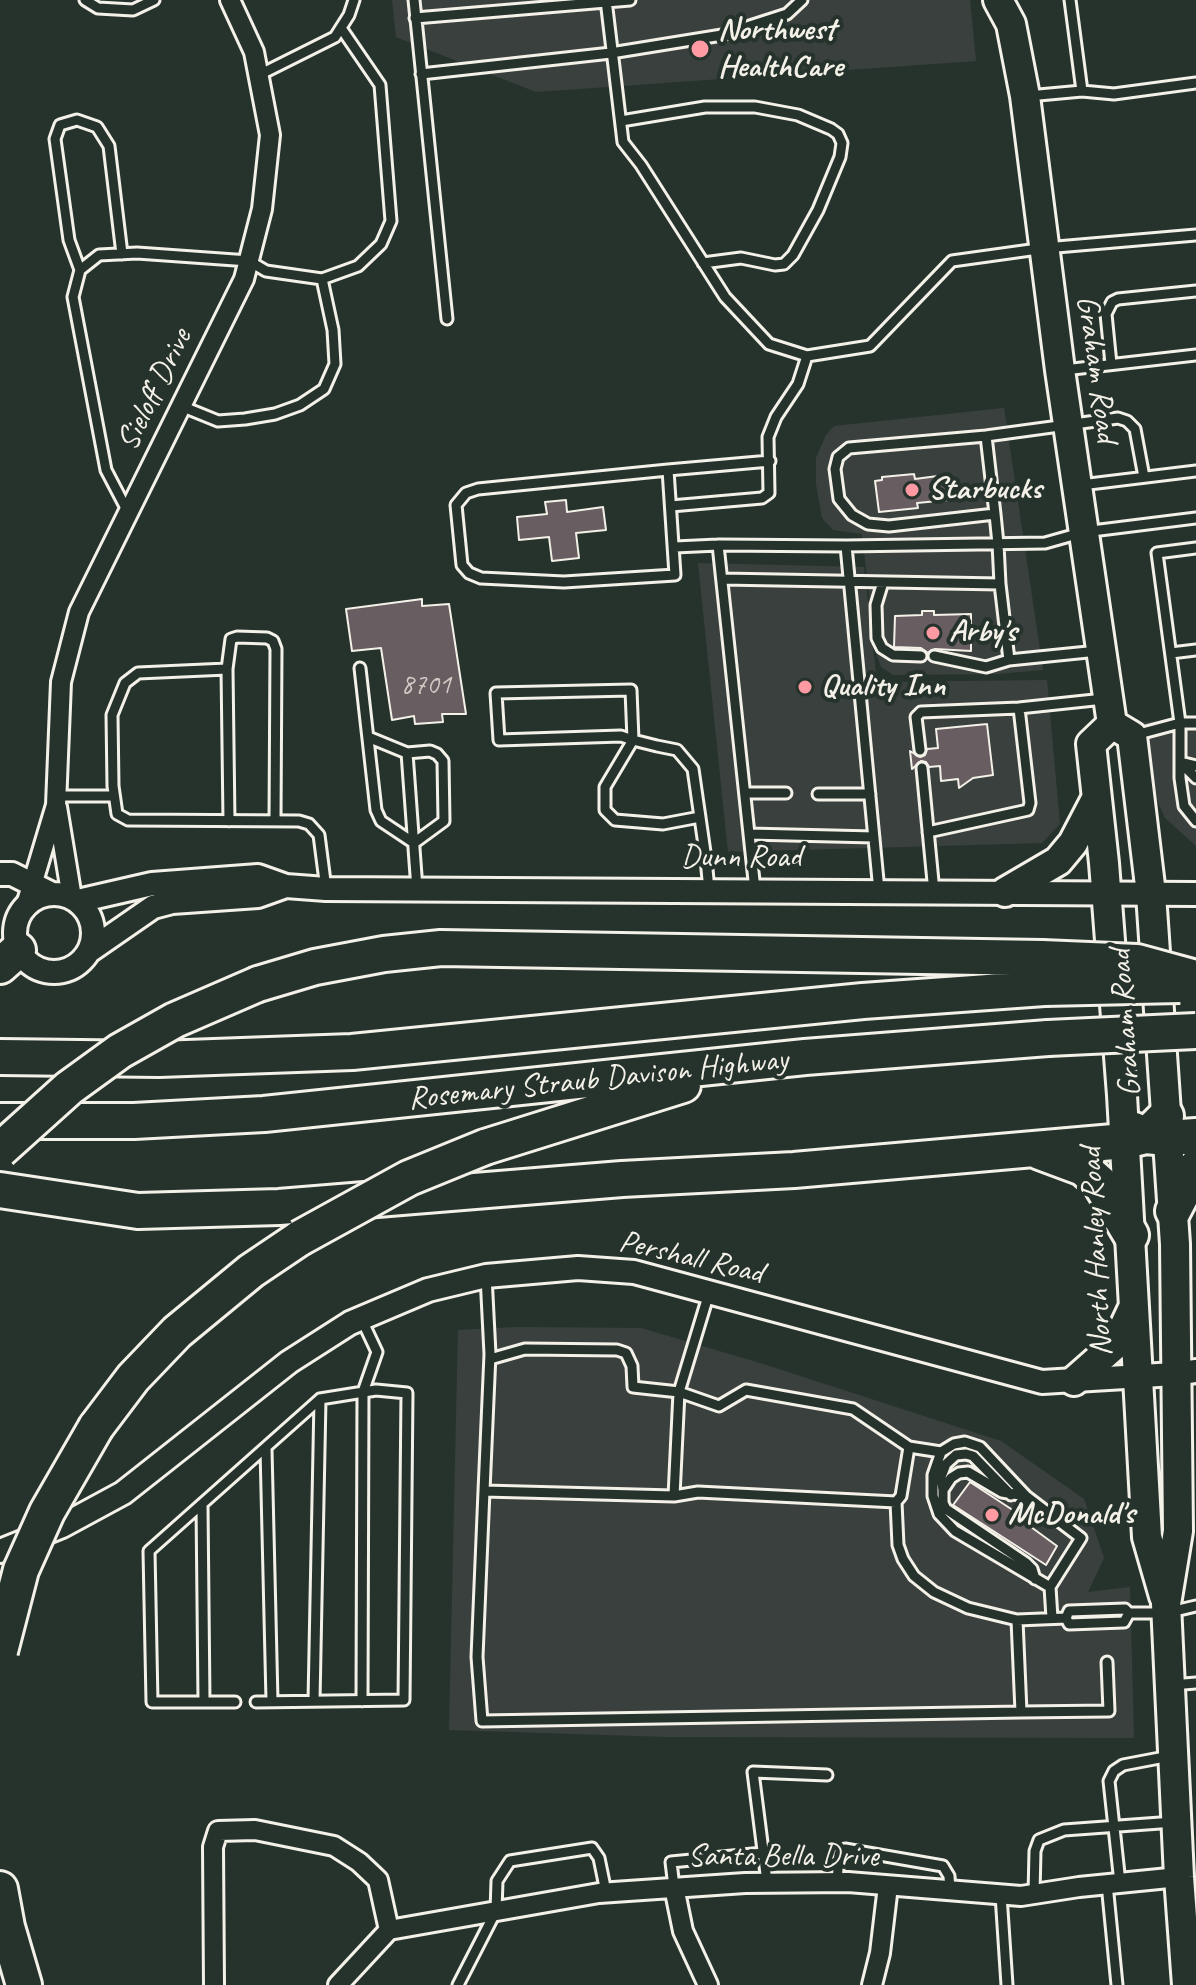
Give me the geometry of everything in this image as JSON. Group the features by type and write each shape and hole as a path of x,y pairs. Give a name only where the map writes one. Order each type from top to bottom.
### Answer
{"highway":[{"path":"0,1150 69,1088 120,1051 175,1020 258,984 315,967 384,954 441,948 1043,973 1137,962 1196,978"},
{"name":"Rosemary Straub Davison Highway","path":"0,1057 159,1059 352,1052 863,1001 1043,973 1196,984"},
{"name":"Rosemary Straub Davison Highway","path":"0,1121 134,1121 264,1114 880,1050 1196,1031"},
{"path":"0,1651 21,1570 47,1512 96,1427 133,1378 177,1332 240,1279 300,1238 409,1178 485,1147 751,1064"},
{"path":"0,1190 138,1211 279,1207 622,1179 794,1170 1032,1149 1154,1132"},
{"path":"1032,1149 1083,1168 1110,1197 1131,1235"},
{"path":"1173,1211 1196,1167"},
{"path":"0,1889 7,1927 24,1985"}],"main road":[{"name":"Graham Road","path":"1008,8 1025,96 1060,370 1102,650 1151,894 1154,1132"},
{"path":"1106,894 1091,744 1118,720"},
{"path":"1005,892 1058,861 1073,843 1096,799"},
{"name":"North Hanley Road","path":"1106,894 1173,1211 1186,1373 1178,1531 1166,1609"},
{"name":"North Hanley Road","path":"1154,1132 1131,1235 1147,1537 1183,1684 1173,1756 1183,1834 1179,1877 1187,1985"},
{"path":"1074,1381 1116,1344 1135,1304"}],"street":[{"name":"Sieloff Drive","path":"58,894 56,800 61,682 79,612 244,279 262,209 270,135 254,52 230,0"},
{"name":"Sieloff Drive","path":"56,800 58,894"},
{"name":"Dunn Road","path":"0,874 12,874 58,894 258,876 286,886 326,889 1196,894"},
{"name":"Dunn Road","path":"88,952 153,907 172,902 258,896 286,886"},
{"path":"58,894 91,918 93,928 93,940 81,962 59,972 35,967 8,939 26,905 35,898 58,894"},
{"name":"Pershall Road","path":"0,1551 62,1526 123,1493 317,1342 361,1318 428,1290 486,1276 534,1270 634,1272 1042,1382 1186,1373"},
{"path":"214,1985 213,1847 218,1831 255,1830 334,1846 359,1862 378,1880 389,1930 338,1985"},
{"name":"Santa Bella Drive","path":"389,1930 606,1892 674,1887 767,1882 837,1883 1021,1896 1179,1877"},
{"path":"872,1985 880,1953 888,1886"},
{"path":"674,1887 683,1931 708,1985"}],"lane":[{"path":"85,0 98,8 133,10 154,0"},
{"path":"259,75 335,37 354,0"},
{"path":"414,0 447,319"},
{"path":"415,18 630,0"},
{"path":"421,74 611,53 722,35 787,14 802,0"},
{"path":"1070,0 1082,91"},
{"path":"606,2 623,142 725,297 769,344 807,356 870,346 952,261 1045,248 1196,235"},
{"path":"80,270 99,255 122,254 249,261 266,271 322,279 358,266 381,244 391,221 380,85 341,28"},
{"path":"1025,96 1082,91 1114,94 1196,83"},
{"path":"621,121 705,107 755,107 798,115 838,134 842,143 840,157 829,184 793,255 784,264 741,258 703,263"},
{"path":"122,254 109,146 97,127 77,120 60,125 55,139 69,240 80,270 73,297 106,470 128,512"},
{"path":"181,406 218,421 245,419 275,414 300,405 324,389 335,364 333,330 322,279"},
{"path":"1111,364 1106,314 1112,302 1196,291"},
{"path":"1060,370 1196,355"},
{"path":"671,506 762,498 769,493 768,437 776,417 798,384 807,356"},
{"path":"995,514 889,526 868,524 845,509 839,499 835,469 838,457 849,448 986,436 1118,418 1135,429 1144,477"},
{"path":"986,436 1009,660"},
{"path":"668,470 675,575 564,582 481,578 469,573 462,565 456,505 466,493 478,489 668,470 770,461"},
{"path":"1077,485 1196,471"},
{"path":"675,547 1045,543 1084,532 1196,518"},
{"path":"718,545 755,890"},
{"path":"846,546 879,891"},
{"path":"1196,548 1157,553 1180,723 1184,806 1196,821"},
{"path":"722,579 1000,584"},
{"path":"883,582 876,605 877,638 882,648 893,655 921,656"},
{"path":"229,821 227,669 231,639 267,638 273,641 276,649 275,820"},
{"path":"934,656 986,667 1009,660 1102,650"},
{"path":"1171,653 1196,650"},
{"path":"360,668 376,810 381,821 414,843"},
{"path":"227,669 138,673 125,683 112,715 117,814 128,820 275,820 309,824 319,835 326,889"},
{"path":"700,817 663,824 615,820 605,810 605,787 633,740 631,690 496,693 499,740 621,736 633,740 677,750 693,769 700,817 709,890"},
{"path":"928,832 1028,810 1030,803 1019,708"},
{"path":"920,750 916,717 921,712 1019,708 1118,720 1196,723"},
{"path":"368,737 407,753 430,751 443,761 444,821 414,843"},
{"path":"407,753 417,889"},
{"path":"1180,762 1196,766"},
{"path":"1180,762 1196,778"},
{"path":"922,768 934,892"},
{"path":"745,793 786,793"},
{"path":"818,794 870,794"},
{"path":"56,800 114,796"},
{"path":"749,834 874,837"},
{"path":"486,1276 490,1359 477,1657 482,1721 1109,1711 1107,1662"},
{"path":"674,1496 679,1392 709,1293"},
{"path":"361,1318 377,1352 363,1392 362,1701"},
{"path":"490,1359 525,1349 617,1350 626,1353 632,1366 633,1387 679,1392 719,1406 746,1390 853,1409 909,1447 941,1452"},
{"path":"235,1702 152,1702 149,1551 320,1399 376,1390 407,1393 404,1700 256,1702"},
{"path":"314,1701 320,1399"},
{"path":"1050,1587 955,1531 939,1514 933,1496 933,1475 941,1452 965,1442 980,1447 1026,1496 1081,1538 1050,1587 1052,1618"},
{"path":"909,1447 901,1496 896,1502 898,1545 914,1576 934,1592 968,1608 1017,1620 1066,1618 1069,1624 1124,1622 1129,1613 1196,1606"},
{"path":"266,1449 272,1701"},
{"path":"1011,1495 973,1456 966,1454 956,1455 946,1464 941,1477 946,1509 1026,1563 1035,1579"},
{"path":"943,1490 951,1478 968,1472 1002,1492 1026,1496"},
{"path":"484,1491 674,1496 698,1492 896,1502"},
{"path":"202,1505 204,1701"},
{"path":"1017,1620 1021,1712"},
{"path":"1117,1985 1114,1828 1109,1781 1114,1771 1123,1765 1173,1756"},
{"path":"767,1882 753,1772 827,1775"},
{"path":"1034,1894 1035,1851 1039,1840 1064,1830 1114,1828 1183,1834"},
{"path":"458,1985 496,1911 497,1881 510,1861 592,1848 599,1858 606,1892"},
{"path":"837,1883 839,1854 845,1849 943,1866 949,1876 950,1891"},
{"path":"674,1887 671,1862 763,1853"},
{"path":"1001,1895 1007,1985"}],"shaded area":[{"name":"Northwest HealthCare","path":"392,0 970,0 976,61 536,92 396,37"},
{"path":"1004,408 1043,670 997,674 893,675 881,667 876,653 862,534 833,530 822,518 816,484 816,458 826,435 834,426"},
{"path":"698,563 864,567 877,682 1047,680 1060,824 1042,843 728,852"},
{"path":"1196,721 1196,846 1165,818 1151,786 1142,722"},
{"path":"641,1328 1001,1441 1084,1499 1104,1558 1088,1592 1130,1587 1134,1738 669,1737 449,1730 458,1330"}],"building":[{"name":"Starbucks","path":"914,474 915,479 945,475 948,500 917,503 918,508 879,512 875,481 882,480 882,477"},
{"path":"566,500 567,512 603,507 606,530 576,533 579,558 552,561 549,537 519,540 517,517 547,514 545,502"},
{"path":"422,599 422,606 449,604 466,714 442,714 443,722 415,724 414,716 392,720 381,648 352,651 346,609"},
{"name":"Arby's","path":"922,611 934,611 934,615 971,614 971,651 935,649 928,653 921,648 894,647 895,616 922,615"},
{"path":"987,724 993,775 973,778 959,788 958,779 941,781 940,766 929,767 921,761 912,769 910,751 920,757 925,755 927,749 938,748 936,729"},
{"name":"McDonald's","path":"970,1482 1034,1524 1031,1527 1057,1546 1046,1565 953,1505"}],"place":[{"name":"Northwest HealthCare","path":"700,49"},
{"name":"Starbucks","path":"912,490"},
{"name":"Arby's","path":"933,633"},
{"name":"Quality Inn","path":"805,687"},
{"name":"McDonald's","path":"992,1515"}]}
